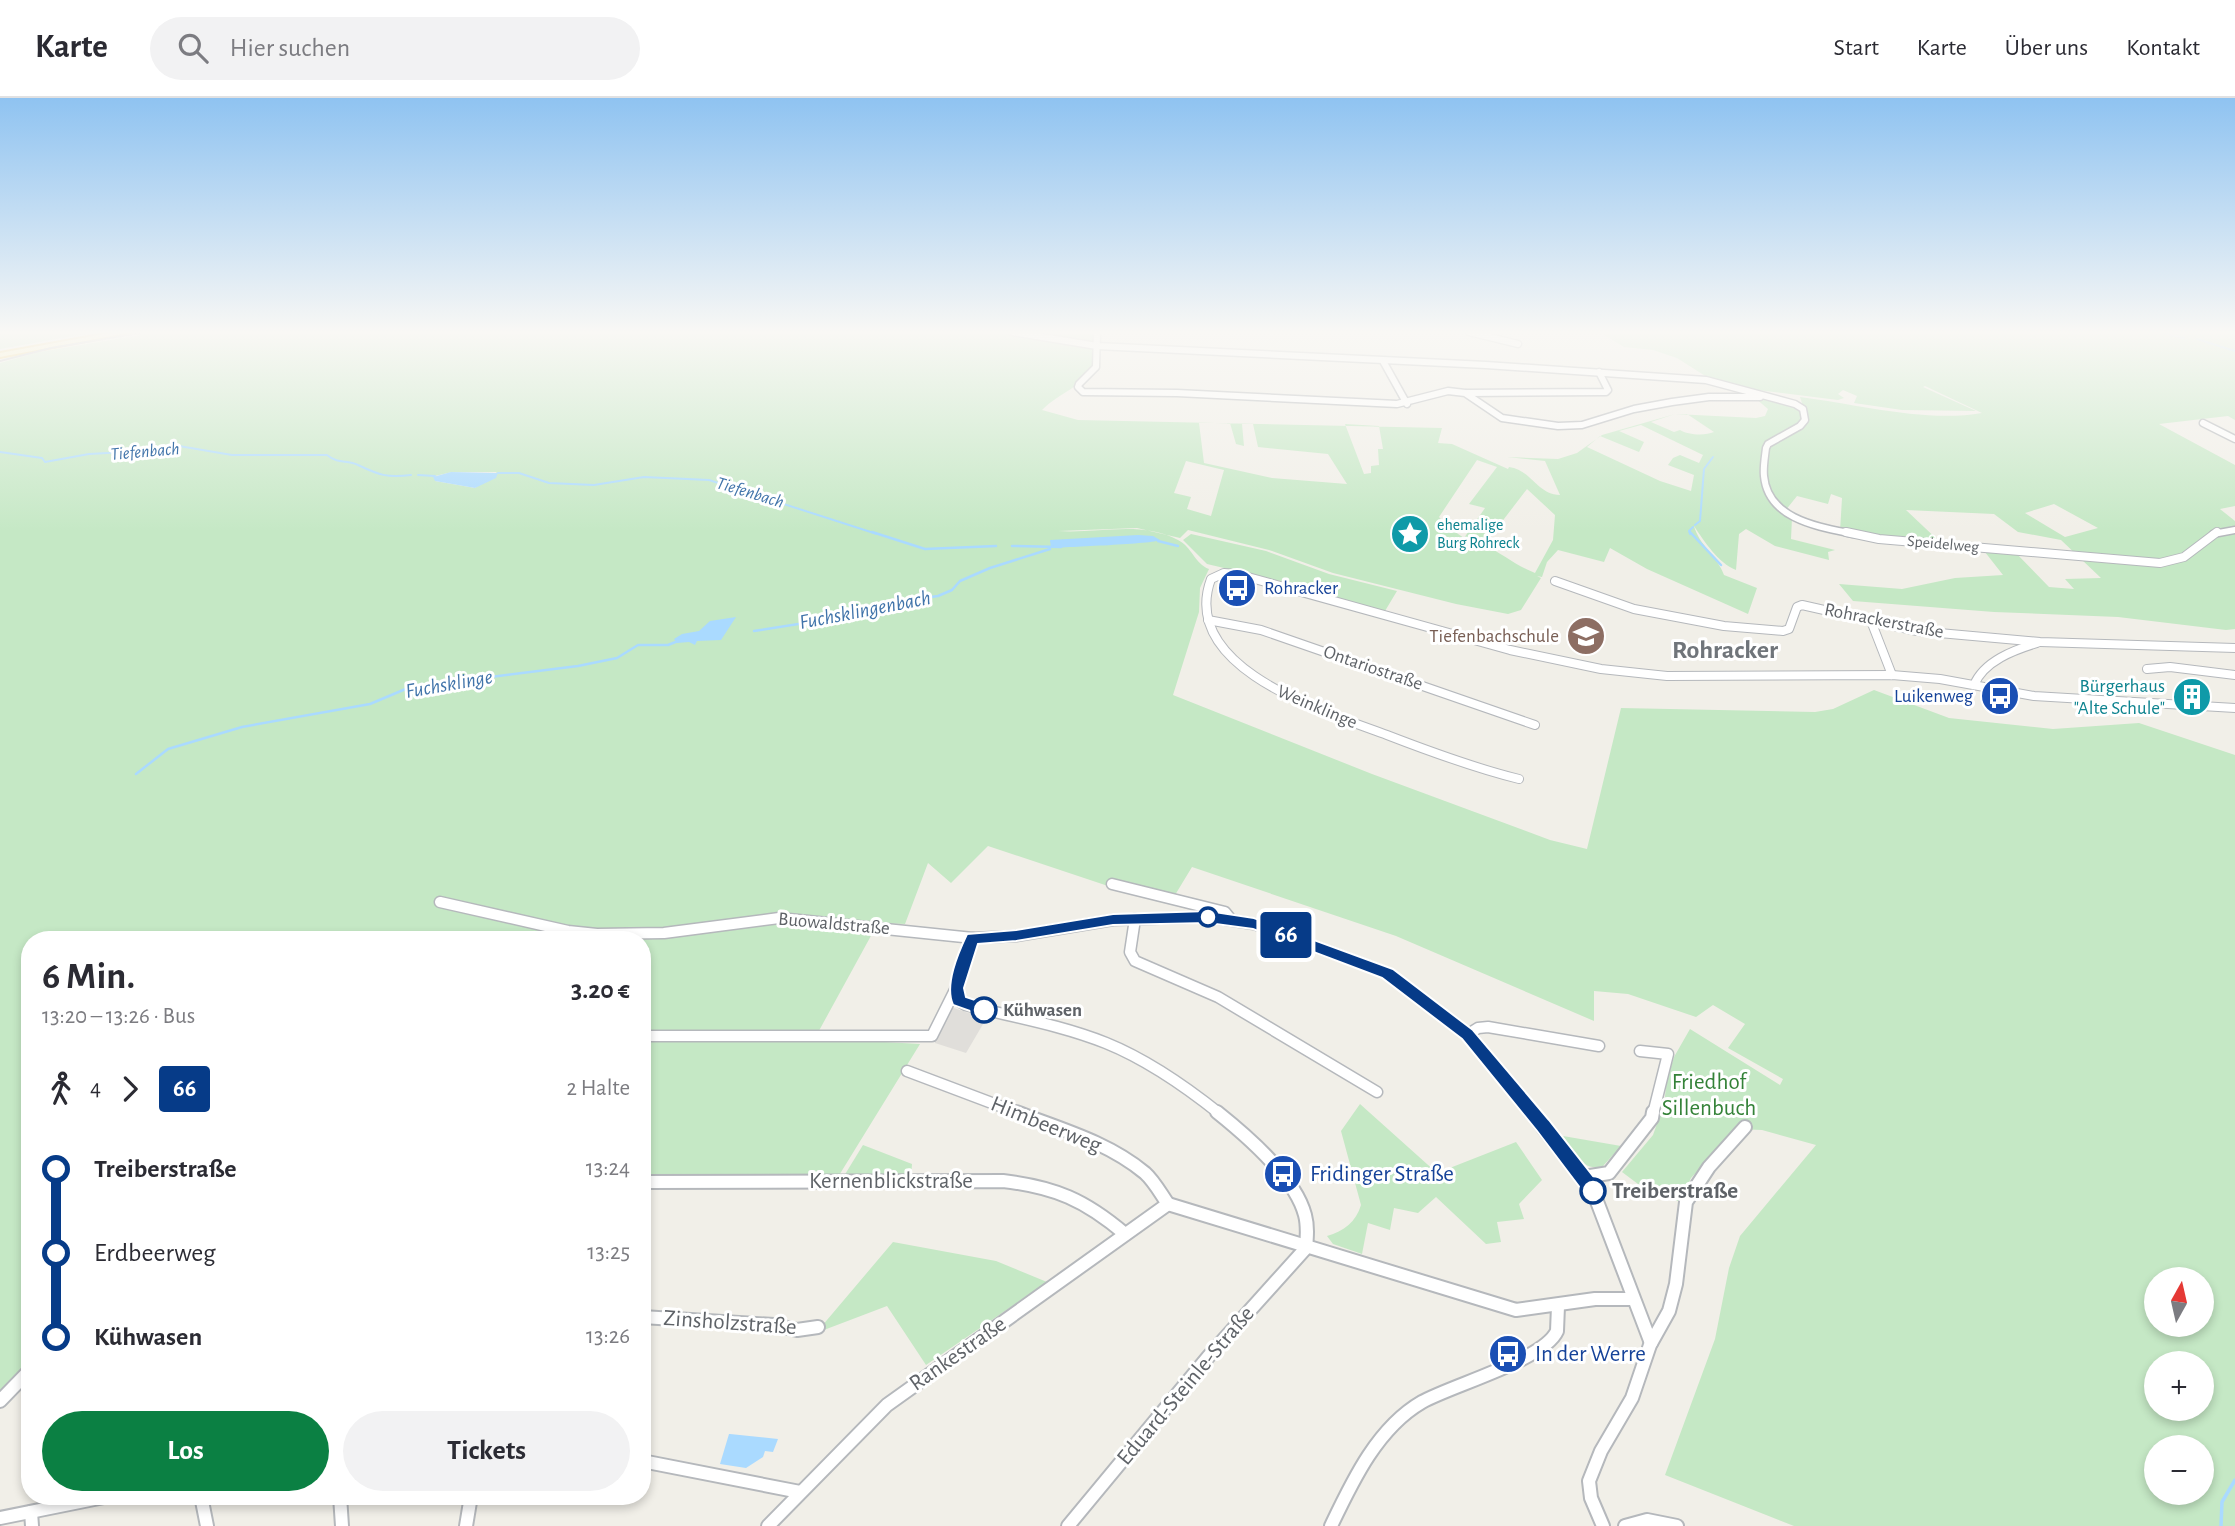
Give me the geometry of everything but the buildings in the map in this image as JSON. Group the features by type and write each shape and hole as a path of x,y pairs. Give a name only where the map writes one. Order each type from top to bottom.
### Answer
{"street":[{"path":"1295,399 1407,404 1422,399"},
{"path":"1404,399 1407,404"},
{"path":"1473,399 1495,415 1558,426 1582,425 1634,409 1705,399"},
{"name":"Speidelweg","path":"1778,399 1803,409 1804,420 1800,426 1768,444 1764,476 1769,493 1779,507 1812,525 1871,538 2160,563 2186,556 2209,534 2235,530"},
{"path":"2203,423 2235,439"},
{"path":"1208,620 1207,587 1211,579 1219,574 1237,574 1510,650 1601,669 1667,676 1892,675 1940,678 2034,696 2235,708"},
{"name":"Rohrackerstraße","path":"1555,582 1634,609 1724,626 1783,631 1789,629 1797,607 1802,605 1917,631 2040,642 2235,648"},
{"name":"Ontariostraße","path":"1208,620 1261,630 1535,724"},
{"name":"Weinklinge","path":"1208,620 1216,638 1234,660 1261,683 1279,693 1501,779 1519,779"},
{"path":"1871,621 1892,675"},
{"path":"1974,685 1980,675 2008,653 2040,642"},
{"path":"2147,669 2170,667 2235,675"},
{"name":"Buowaldstraße","path":"1112,884 1225,912 1231,918"},
{"name":"Buowaldstraße","path":"440,902 574,931"},
{"name":"Buowaldstraße","path":"651,933 779,918 972,938 1016,936 1082,923 1135,919 1231,918 1387,973 1467,1034 1584,1177 1600,1205 1651,1343"},
{"path":"1135,919 1130,952 1135,961 1218,997 1377,1092"},
{"path":"651,1036 932,1036 956,988 972,938"},
{"path":"956,988 959,1001 966,1005 1073,1033 1124,1051 1163,1072 1248,1139 1283,1174 1303,1209 1308,1228 1306,1248"},
{"path":"1467,1034 1488,1027 1599,1046"},
{"path":"1584,1177 1609,1173 1652,1118 1668,1054 1640,1051"},
{"name":"Himbeerweg","path":"907,1071 1090,1140 1121,1156 1147,1175 1168,1205"},
{"path":"1603,1526 1591,1501 1589,1483 1629,1405 1651,1343 1665,1321 1678,1264 1683,1211 1696,1183 1745,1127"},
{"name":"Kernenblickstraße","path":"651,1182 1003,1181 1041,1185 1074,1196 1101,1212 1125,1234"},
{"path":"1168,1205 1516,1310 1595,1299 1633,1299"},
{"name":"Rankestraße","path":"768,1526 887,1405 1168,1205"},
{"name":"Eduard-Steinle-Straße","path":"1069,1526 1208,1357 1306,1248"},
{"path":"1331,1526 1351,1484 1390,1429 1420,1404 1541,1349 1554,1340 1561,1325 1558,1306"},
{"name":"Zinsholzstraße","path":"651,1318 774,1325 797,1330 818,1327"},
{"path":"0,1401 21,1379"},
{"path":"651,1463 800,1492"},
{"path":"0,1518 32,1519 79,1505"},
{"path":"203,1505 207,1526"},
{"path":"341,1505 342,1526"},
{"path":"466,1526 470,1505"},
{"path":"1625,1526 1647,1520 1677,1526"}],"shaded area":[{"path":"951,1007 986,1019 966,1053 935,1043 935,1037"}],"green space":[{"name":"Friedhof Sillenbuch","path":"0,399 1057,399 1042,410 1078,420 1215,423 1199,423 1204,463 1272,478 1347,484 1328,454 1258,447 1253,424 1242,424 1244,446 1236,444 1230,423 1346,426 1364,474 1371,473 1371,466 1379,465 1378,449 1383,449 1379,427 1442,428 1438,443 1452,444 1508,469 1517,469 1545,491 1560,495 1545,461 1507,457 1558,459 1577,453 1597,439 1587,447 1660,481 1691,491 1694,475 1668,465 1673,458 1680,455 1699,463 1703,455 1641,425 1619,431 1644,442 1639,452 1600,436 1675,414 1651,422 1674,432 1680,430 1692,434 1710,433 1714,432 1688,415 1756,418 1765,416 1768,409 1756,399 1776,399 1803,406 1801,399 1811,399 1938,416 1982,413 1952,399 2235,399 2235,420 2228,416 2159,424 2235,465 2235,506 2220,509 2235,521 2235,629 2118,617 1994,612 1853,601 1839,584 1902,589 1955,578 2003,575 1981,547 2014,551 2049,587 2074,589 2065,579 2101,578 2061,540 2018,532 1994,514 1906,510 1942,544 1840,532 1842,498 1831,494 1828,504 1797,496 1785,511 1792,518 1791,539 1835,550 1828,552 1829,560 1775,546 1746,529 1739,534 1736,570 1717,557 1694,526 1724,575 1757,588 1748,614 1647,569 1610,548 1604,562 1558,550 1547,562 1542,577 1537,576 1541,578 1521,610 1508,614 1456,604 1333,573 1269,550 1188,530 1180,538 1165,535 1183,543 1204,567 1209,569 1200,588 1199,612 1173,695 1372,774 1550,840 1587,849 1621,708 1815,712 1833,709 1874,690 1949,718 2053,729 2139,723 2235,755 2235,1526 1794,1526 1665,1475 1715,1339 1729,1268 1740,1236 1816,1145 1762,1130 1737,1129 1691,1178 1680,1202 1638,1184 1622,1172 1653,1135 1664,1104 1674,1057 1690,1029 1780,1085 1783,1079 1728,1048 1745,1024 1713,1005 1696,1017 1628,994 1594,991 1594,1021 1396,936 1192,867 1172,900 1105,885 988,846 951,883 928,863 905,924 878,923 815,1038 920,1044 838,1177 651,1178 651,931 21,931 21,1373 0,1394","holes":["1477,460 1497,467 1469,504 1485,508 1464,538 1439,517","1186,461 1224,470 1211,516 1187,509 1191,497 1174,493","452,472 497,472 475,488 435,481 435,476","1527,489 1555,515 1553,540 1535,573 1484,545","2054,504 2098,528 2065,537 2025,513","1137,528 1147,530 1119,529 1058,531"]},
{"path":"1856,399 1949,399 1976,411 1902,410 1854,403"},
{"path":"1191,534 1266,551 1329,574 1397,591 1385,611 1207,564 1183,540"},
{"path":"1360,1104 1437,1173 1516,1142 1542,1180 1519,1204 1524,1219 1497,1222 1501,1242 1486,1244 1436,1197 1418,1213 1394,1208 1390,1230 1368,1223 1362,1254 1333,1244 1327,1236 1348,1225 1361,1205 1341,1131"},
{"path":"1563,1136 1621,1146 1603,1166 1589,1166 1579,1159"},
{"path":"863,1145 912,1164 911,1177 844,1176"},
{"path":"893,1242 996,1261 1047,1282 926,1365 887,1306 816,1333"}],"water":[{"path":"451,472 498,473 496,478 475,488 435,481 433,477"},
{"path":"1153,536 1160,540 1051,548 1050,540"},
{"path":"736,617 721,640 697,641 695,645 689,642 677,643 674,639 682,634 699,631 710,621"},
{"path":"729,1434 778,1439 773,1452 765,1451 763,1457 746,1468 720,1464"}],"waterway":[{"name":"Tiefenbach","path":"0,452 42,458 45,462 89,454 162,450 179,446 232,455 327,455 383,475 411,475"},
{"path":"1695,525 1700,521 1704,469 1713,457"},
{"name":"Tiefenbach","path":"498,473 519,473 549,483 594,485 644,477 709,480 877,534"},
{"name":"Tiefenbach","path":"418,475 435,476"},
{"path":"1690,534 1689,531 1693,527"},
{"name":"Tiefenbach","path":"872,532 925,549 996,546"},
{"path":"1690,532 1721,565"},
{"name":"Tiefenbach","path":"1158,541 1178,546"},
{"name":"Tiefenbach","path":"1012,546 1061,547"},
{"name":"Fuchsklingenbach","path":"754,631 887,610 917,599 938,596 952,590 960,581 990,568 1050,549"},
{"name":"Fuchsklinge","path":"136,774 168,749 242,727 370,704 408,688 449,687 483,678 578,666 617,658 638,645 668,645 678,641"},
{"path":"2221,1526 2222,1502 2235,1480"}],"bus line":[{"name":"66","path":"984,1010 959,1001 956,988 972,938 1016,936 1113,920 1208,917 1231,918 1254,924 1387,973 1467,1034 1543,1125 1593,1191"}],"place":[{"name":"ehemalige Burg Rohreck","path":"1410,534"},
{"name":"Rohracker","path":"1237,588"},
{"name":"Tiefenbachschule","path":"1586,636"},
{"name":"Luikenweg","path":"2000,696"},
{"name":"Bürgerhaus \"Alte Schule\"","path":"2192,697"},
{"name":"Kühwasen","path":"984,1010"},
{"name":"Fridinger Straße","path":"1283,1174"},
{"name":"Treiberstraße","path":"1593,1191"},
{"name":"In der Werre","path":"1508,1354"}],"district":[{"name":"Rohracker","path":"1725,650"}]}
